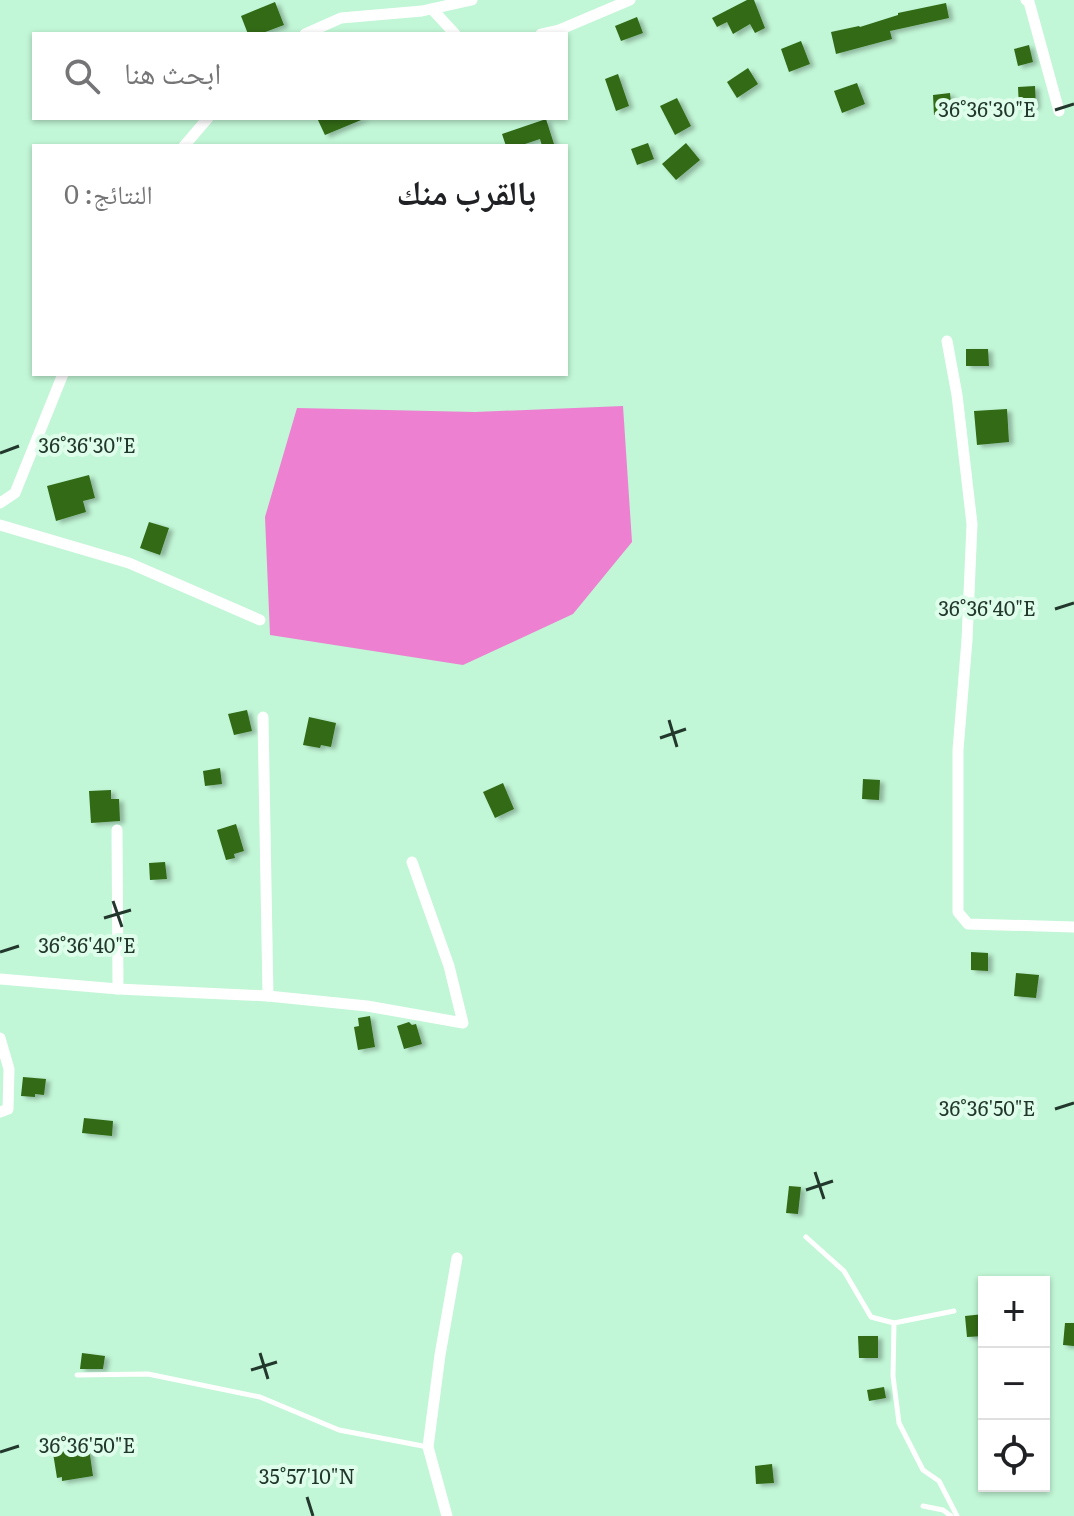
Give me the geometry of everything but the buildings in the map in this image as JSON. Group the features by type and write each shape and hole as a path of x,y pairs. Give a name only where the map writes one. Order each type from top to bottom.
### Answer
{"street":[{"path":"310,32 341,18 432,9 472,0"},
{"path":"550,32 630,0"},
{"path":"1026,0 1059,111"},
{"path":"432,9 453,32"},
{"path":"186,144 206,120"},
{"path":"947,341 957,395 972,524 958,750 958,912 968,924 1074,927"},
{"path":"0,503 15,493 62,376"},
{"path":"0,525 129,563 260,620"},
{"path":"263,717 268,996"},
{"path":"117,830 118,989"},
{"path":"0,979 118,989 268,996 367,1006 463,1023 449,966 412,862"},
{"path":"0,1038 9,1069 8,1109 0,1112"},
{"path":"447,1516 428,1447 457,1258"}],"lane":[{"path":"806,1237 844,1271 871,1317 894,1323 954,1311"},
{"path":"894,1323 893,1376 899,1423 923,1470 939,1481 954,1516"},
{"path":"77,1375 148,1374 260,1397 339,1430 428,1447"},
{"path":"923,1506 954,1516"}],"shaded area":[{"path":"623,406 632,542 573,614 463,665 270,635 265,517 297,408 475,412"}]}
